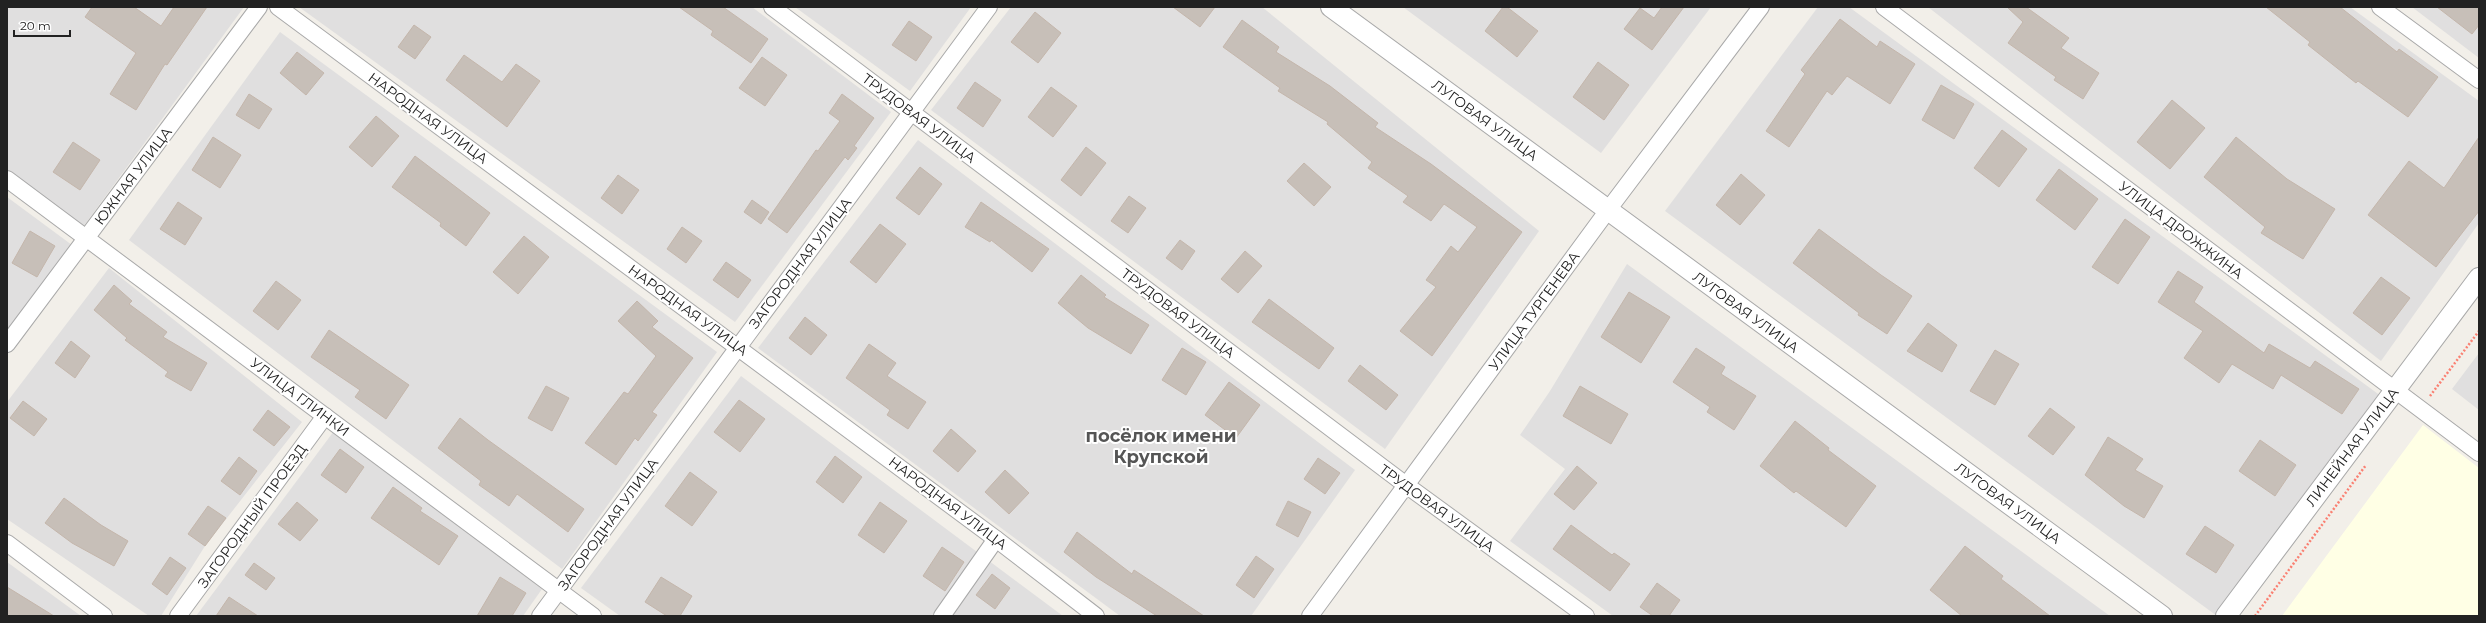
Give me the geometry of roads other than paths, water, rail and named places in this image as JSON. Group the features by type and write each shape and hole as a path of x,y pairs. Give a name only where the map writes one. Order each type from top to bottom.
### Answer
{"street":[{"name":"ЮЖНАЯ УЛИЦА","path":"7,344 259,7"},
{"name":"НАРОДНАЯ УЛИЦА","path":"278,7 996,539 1096,616"},
{"name":"ТРУДОВАЯ УЛИЦА","path":"772,7 1406,485 1586,616"},
{"name":"ЗАГОРОДНАЯ УЛИЦА","path":"540,616 989,7"},
{"name":"ЛУГОВАЯ УЛИЦА","path":"1331,7 2162,616"},
{"name":"УЛИЦА ТУРГЕНЕВА","path":"1310,616 1608,210 1761,7"},
{"name":"УЛИЦА ДРОЖЖИНА","path":"1884,7 2479,453"},
{"path":"2380,7 2479,80"},
{"name":"УЛИЦА ГЛИНКИ","path":"7,179 594,616"},
{"name":"ЛИНЕЙНАЯ УЛИЦА","path":"2226,616 2479,278"},
{"name":"ЗАГОРОДНЫЙ ПРОЕЗД","path":"178,616 325,416"},
{"path":"942,616 996,539"},
{"path":"7,544 104,616"}],"district":[{"name":"посёлок имени Крупской","path":"1161,446"}]}
